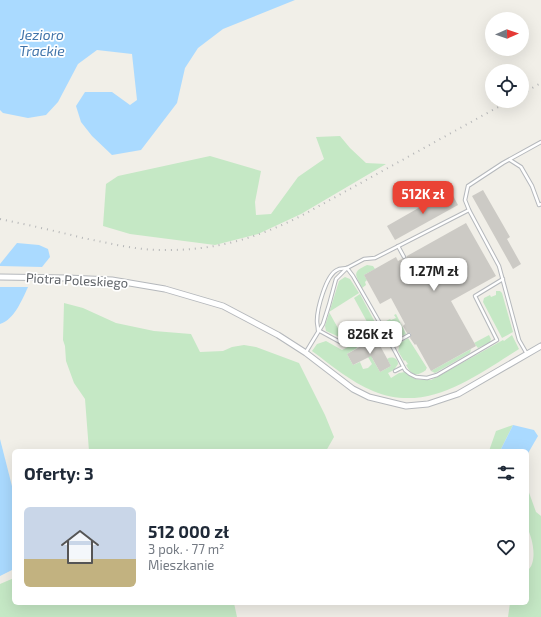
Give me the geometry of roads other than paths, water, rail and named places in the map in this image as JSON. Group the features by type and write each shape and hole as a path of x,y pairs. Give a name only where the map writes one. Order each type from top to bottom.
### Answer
{"street":[{"name":"Piotra Poleskiego","path":"0,277 112,280 165,288 223,306 278,335 306,353 353,389 369,397 406,406 428,404 458,394 541,346"}],"lane":[{"path":"527,354 519,340 499,266 465,200 468,186 541,142"},
{"path":"510,160 521,167 532,186 538,205 541,204"},
{"path":"306,353 322,324 336,279 346,268 364,258 375,258 469,210"},
{"path":"398,246 404,257"},
{"path":"346,268 352,276 403,367 410,374 416,377 427,378 497,340 474,296 503,279"},
{"path":"318,330 317,322 327,282 331,275 338,269 346,268"},
{"path":"318,330 340,342 348,343 350,341"},
{"path":"391,345 409,335"},
{"path":"395,371 403,367"}],"water":[{"name":"Jezioro Trackie","path":"0,0 295,0 223,29 198,48 185,68 177,103 141,150 112,155 92,136 81,122 76,106 85,92 112,92 130,105 137,100 132,54 97,50 78,64 58,102 46,115 28,118 3,113 0,110"},
{"path":"17,243 39,245 48,249 50,257 42,267 0,266"},
{"path":"0,287 28,287 13,314 5,322 0,324"},
{"path":"513,425 534,430 538,436 529,452 529,449 501,449"},
{"path":"0,439 12,486 12,570 0,576"}],"railway":[{"path":"529,90 541,83"},
{"path":"0,219 83,238 142,249 180,250 216,246 250,237 301,216 496,108"}]}
